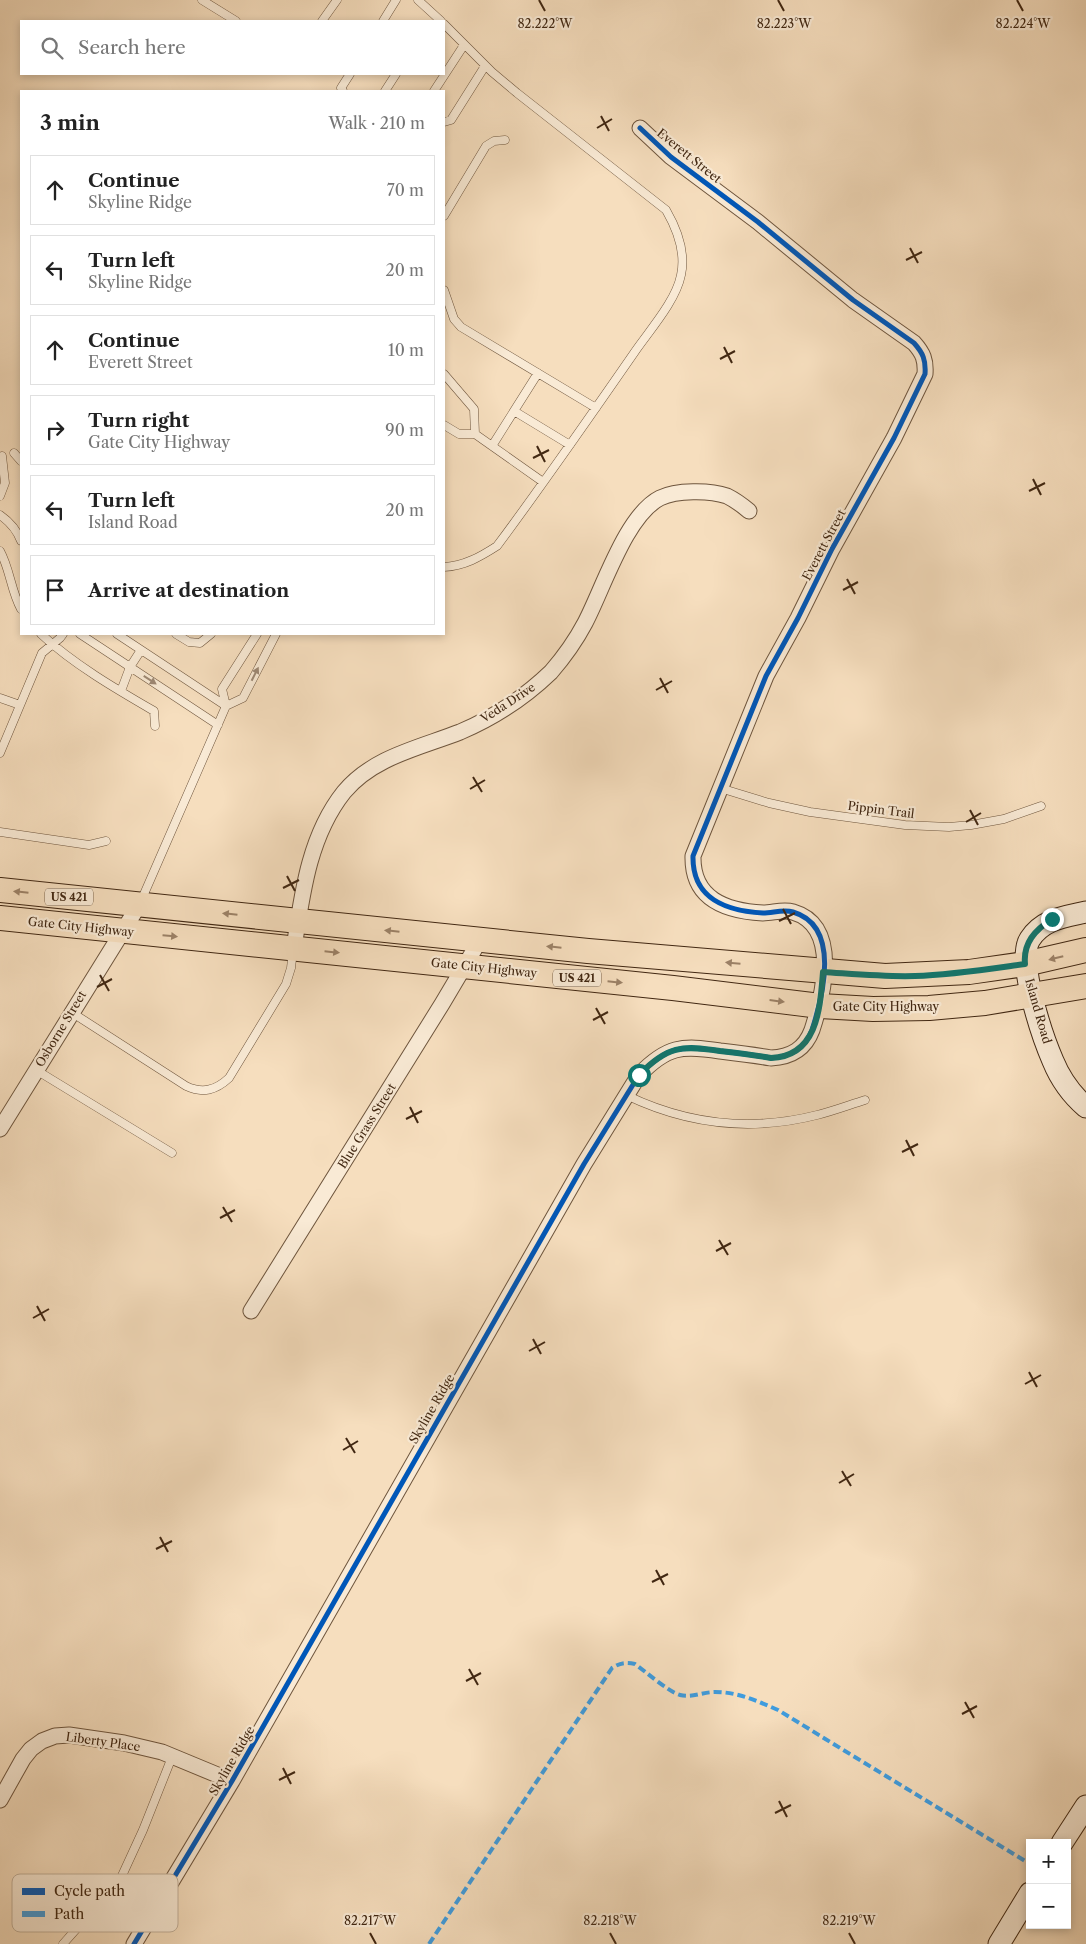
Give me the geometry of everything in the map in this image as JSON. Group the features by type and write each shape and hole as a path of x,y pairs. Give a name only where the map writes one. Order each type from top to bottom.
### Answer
{"main road":[{"name":"US 421","path":"0,890 480,940 823,972 885,976 917,976 969,972 1025,964 1086,950"},
{"name":"Gate City Highway","path":"0,918 673,988 820,1006 873,1009 930,1008 986,1003 1086,986"}],"street":[{"name":"Everett Street","path":"640,128 671,157 758,222 853,300 914,343 922,352 926,364 925,374 894,438 832,549 798,618 766,676 694,851 692,866 695,879 711,899 722,905 747,911 794,912 814,926 822,938 825,948 820,1006"},
{"name":"Veda Drive","path":"294,948 307,873 319,834 330,812 362,774 389,758 491,717 536,686 570,648 585,623 638,516 648,506 661,498 677,492 689,492 726,496 749,510"},
{"name":"Osborne Street","path":"0,1129 139,905"},
{"name":"Island Road","path":"1086,912 1052,919 1039,928 1029,940 1026,948 1025,964 1040,1023 1053,1061 1067,1086 1086,1107"},
{"name":"Blue Grass Street","path":"252,1311 480,940"},
{"name":"Skyline Ridge","path":"176,1874 232,1782 574,1181 639,1075 650,1063 664,1054 693,1047 771,1058 792,1054 802,1048 809,1038 820,1006"},
{"name":"Liberty Place","path":"0,1800 23,1759 31,1749 42,1741 55,1736 69,1735 124,1743 154,1750 232,1782"},
{"path":"1065,1839 1086,1806"},
{"path":"999,1944 1026,1900"},
{"name":"Skyline Ridge","path":"134,1944 141,1932"}],"lane":[{"path":"202,0 234,20"},
{"path":"323,20 337,0"},
{"path":"384,20 396,0"},
{"path":"418,0 431,18"},
{"path":"445,25 485,66 517,93 666,210 677,230 681,253 681,275 672,299 497,546 478,558 455,566 445,567"},
{"path":"445,74 464,45"},
{"path":"445,122 451,120 485,66"},
{"path":"342,90 350,75"},
{"path":"386,90 395,75"},
{"path":"435,90 444,75"},
{"path":"445,214 486,146 494,141 505,140"},
{"path":"445,293 454,319 461,327 596,408"},
{"path":"492,446 538,373"},
{"path":"445,375 474,409 475,434"},
{"path":"514,411 570,445"},
{"path":"445,426 459,434 475,434 543,482"},
{"path":"14,453 20,460"},
{"path":"0,496 5,484 2,456"},
{"path":"0,515 8,520 20,538"},
{"path":"0,551 20,607"},
{"path":"42,635 52,644 121,691 154,711 155,726"},
{"path":"0,753 42,653 62,635"},
{"path":"82,635 218,725"},
{"path":"119,635 226,706"},
{"path":"178,635 189,642 200,643 210,635"},
{"path":"139,905 226,706 222,689 256,635"},
{"path":"226,706 243,698 275,635"},
{"path":"121,691 130,667 142,650"},
{"path":"0,698 20,706"},
{"name":"Pippin Trail","path":"720,788 769,803 810,812 905,825 949,827 971,825 1004,819 1041,806"},
{"path":"0,832 89,845 106,841"},
{"path":"71,1012 186,1086 196,1091 208,1091 221,1086 229,1078 281,993 291,968 294,948"},
{"path":"36,1070 172,1153"},
{"path":"626,1096 652,1108 680,1117 708,1122 740,1124 773,1123 800,1119 865,1100"},
{"path":"123,1874 143,1830 172,1757"},
{"path":"63,1944 74,1932"}],"marked path":[{"path":"429,1944 612,1668 623,1663 635,1664 664,1686 680,1695 689,1696 723,1692 747,1698 778,1710 1026,1862"}],"cycle path":[{"path":"176,1874 232,1781 584,1164 639,1075 658,1058 667,1053 685,1048 707,1049 771,1058 785,1056 796,1051 809,1037 816,1016 825,964 823,947 818,932 808,920 793,912 749,912 714,900 698,883 694,871 693,856 766,676 798,618 832,549 894,438 925,374 925,365 922,354 914,343 853,300 758,222 671,157 640,128"},
{"path":"134,1944 141,1932"}],"route":[{"path":"639,1075 650,1063 664,1054 693,1047 771,1058 792,1054 802,1048 809,1038 820,1006 823,972 917,976 969,972 1025,964 1025,950 1029,940 1039,928 1052,919"}]}
